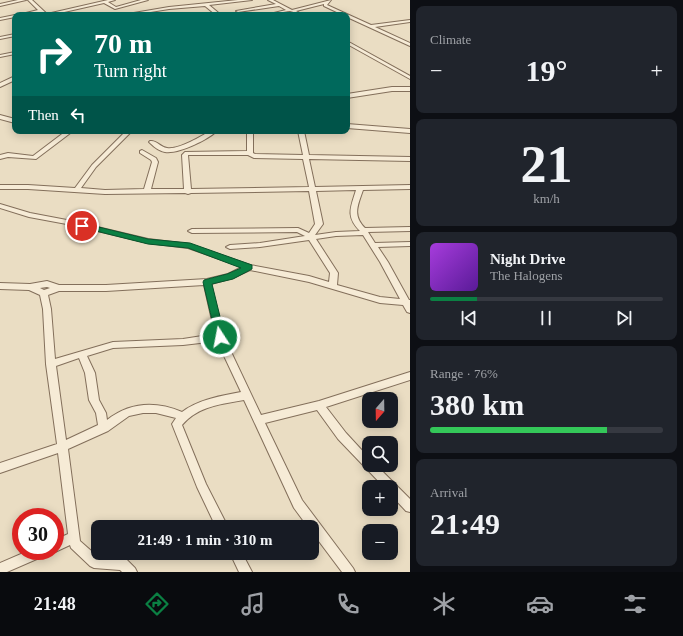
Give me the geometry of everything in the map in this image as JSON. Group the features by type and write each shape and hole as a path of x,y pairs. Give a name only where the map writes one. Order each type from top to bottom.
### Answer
{"street":[{"path":"0,5 24,0"},
{"path":"30,0 40,11"},
{"path":"60,12 113,0"},
{"path":"115,8 146,0"},
{"path":"149,12 250,0"},
{"path":"270,0 291,11"},
{"path":"285,12 324,3 329,0"},
{"path":"105,2 120,12"},
{"path":"324,3 342,12"},
{"path":"206,5 215,12"},
{"path":"238,11 279,5"},
{"path":"35,12 40,11"},
{"path":"350,16 410,46"},
{"path":"0,19 12,17"},
{"path":"371,26 410,21"},
{"path":"399,23 410,26"},
{"path":"0,38 12,36"},
{"path":"350,44 409,76"},
{"path":"0,56 12,54"},
{"path":"0,85 12,79"},
{"path":"350,96 392,89 410,88"},
{"path":"0,116 12,120"},
{"path":"350,126 410,131"},
{"path":"0,157 8,155 34,158 66,134"},
{"path":"76,191 94,166 126,134"},
{"path":"152,142 162,149 172,149 195,142 209,134"},
{"path":"250,134 250,153"},
{"path":"302,134 319,224 310,236"},
{"path":"142,152 154,158 155,162 147,192"},
{"path":"188,192 185,155 187,153 250,153 254,156 306,158 377,157 410,159"},
{"path":"0,187 28,187 76,191 147,192 410,187"},
{"path":"360,188 353,211 356,223 373,245 409,305"},
{"path":"0,206 29,215 72,223 148,241 190,246 249,267 309,279 380,300 409,305"},
{"path":"230,248 260,245 310,236 410,229"},
{"path":"192,231 298,230 310,236 334,273 333,287"},
{"path":"373,245 410,244"},
{"path":"30,287 44,293 59,288 106,288 207,282 230,276 249,267"},
{"path":"207,282 220,337 298,504 349,572"},
{"path":"0,286 30,287 47,284 55,285 59,288"},
{"path":"44,293 47,309 51,364 73,538 75,544 94,562 123,564 131,572"},
{"path":"51,364 113,345 183,342 220,337"},
{"path":"82,354 90,373 94,400 101,413 104,428"},
{"path":"258,420 320,405 410,376"},
{"path":"218,520 202,487 180,435 177,424 182,416 192,410 212,403 248,395"},
{"path":"320,405 342,436 362,457"},
{"path":"0,468 61,446 104,428 115,418 127,412 149,408 168,410 182,416"},
{"path":"376,472 384,480"},
{"path":"398,494 410,507"},
{"path":"64,542 73,538"},
{"path":"0,568 20,560"},
{"path":"240,560 246,572"}],"route":[{"path":"82,226 148,241 182,244 249,267 230,276 207,282 220,337"}]}
